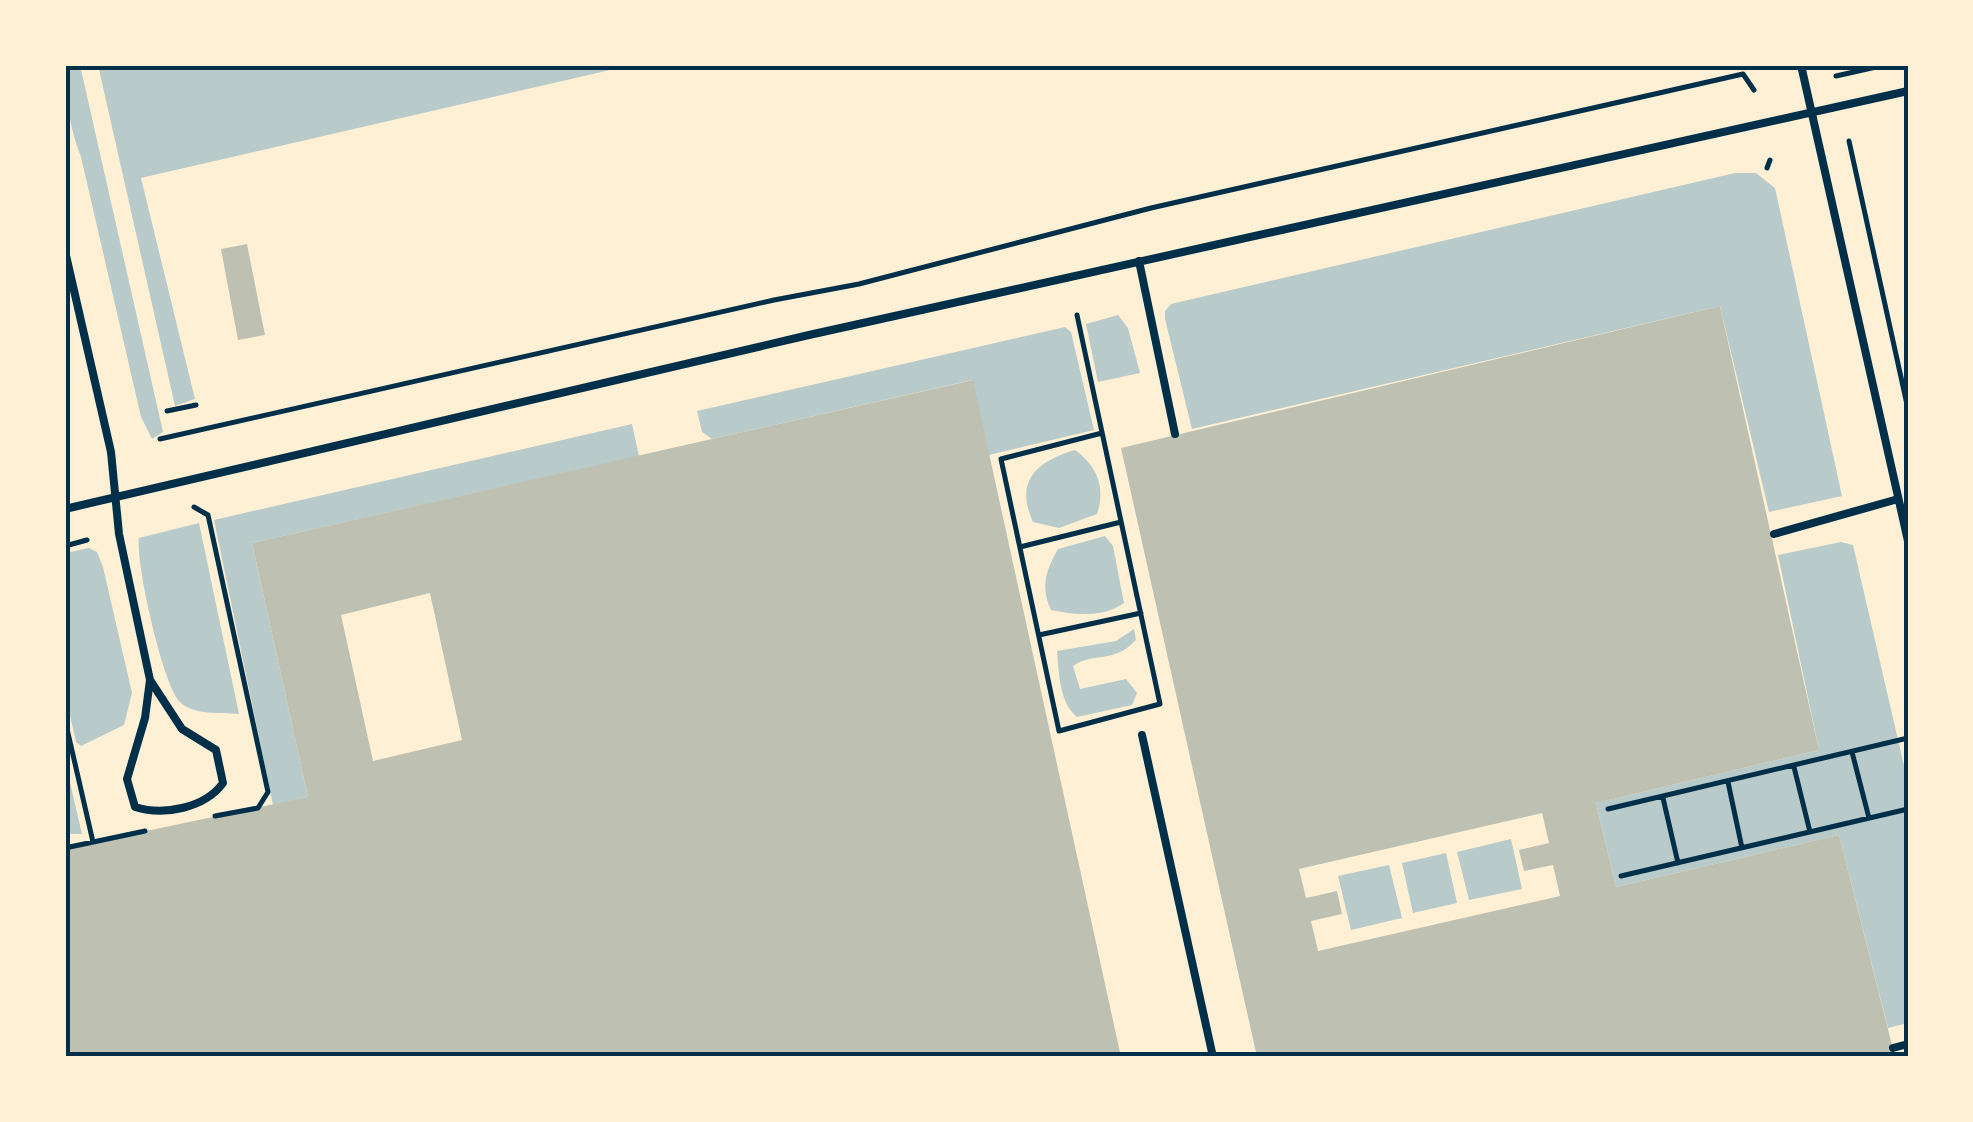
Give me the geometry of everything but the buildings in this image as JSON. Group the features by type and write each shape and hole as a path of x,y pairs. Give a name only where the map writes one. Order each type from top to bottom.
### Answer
{"lane":[{"path":"1801,65 1908,541"},
{"path":"65,509 1139,261 1908,91"},
{"path":"65,250 111,452 119,534 150,680 145,718 126,779 135,807 155,813 211,799 223,783 216,750 182,729 150,680"},
{"path":"1139,261 1175,434"},
{"path":"1774,534 1898,499"},
{"path":"1142,736 1214,1057"},
{"path":"1893,1048 1908,1044"}],"path":[{"path":"1836,76 1885,65"},
{"path":"160,439 859,284 1151,208 1743,74 1754,90"},
{"path":"1849,141 1908,409"},
{"path":"1767,168 1770,160"},
{"path":"1077,316 1160,704 1059,732 1001,458 1102,434"},
{"path":"167,411 196,405"},
{"path":"194,507 208,514 268,792 258,808 208,818"},
{"path":"1020,547 1121,522"},
{"path":"65,546 88,540"},
{"path":"1039,635 1140,613"},
{"path":"65,720 93,842 65,848"},
{"path":"1608,808 1908,738"},
{"path":"1852,752 1869,818"},
{"path":"1794,766 1810,832"},
{"path":"1727,782 1742,848"},
{"path":"1663,797 1678,863"},
{"path":"1620,876 1908,809"}],"shaded area":[{"path":"65,65 80,65 163,432 152,439 141,417 71,123"},
{"path":"98,65 632,65 141,178 195,399 175,406"},
{"path":"1735,173 1756,173 1775,188 1842,496 1769,512 1720,306 1192,429 1165,319 1171,304"},
{"path":"1118,315 1128,328 1140,373 1098,382 1086,324"},
{"path":"1065,327 1071,332 1094,430 989,455 972,380 712,439 702,432 697,411"},
{"path":"632,424 639,456 252,543 308,797 273,805 214,520"},
{"path":"1075,450 1098,478 1097,514 1059,528 1033,522 1026,495 1033,475 1050,460"},
{"path":"199,523 239,714 200,711 180,702 166,673 146,596 139,538"},
{"path":"1105,536 1113,546 1124,603 1098,613 1051,610 1046,579 1058,549"},
{"path":"1841,542 1853,545 1908,783 1908,1023 1888,1028 1839,835 1616,887 1596,803 1819,750 1778,555"},
{"path":"89,548 97,552 103,567 132,693 124,725 81,746 76,742 65,693 65,553"},
{"path":"1134,629 1136,640 1127,648 1073,666 1080,689 1126,679 1137,693 1132,705 1077,717 1063,695 1057,651 1116,641"},
{"path":"65,761 82,834 65,834"},
{"path":"1511,839 1522,889 1469,900 1457,852"},
{"path":"1446,853 1457,903 1413,913 1402,863"},
{"path":"1389,865 1402,918 1351,930 1338,876"}]}
